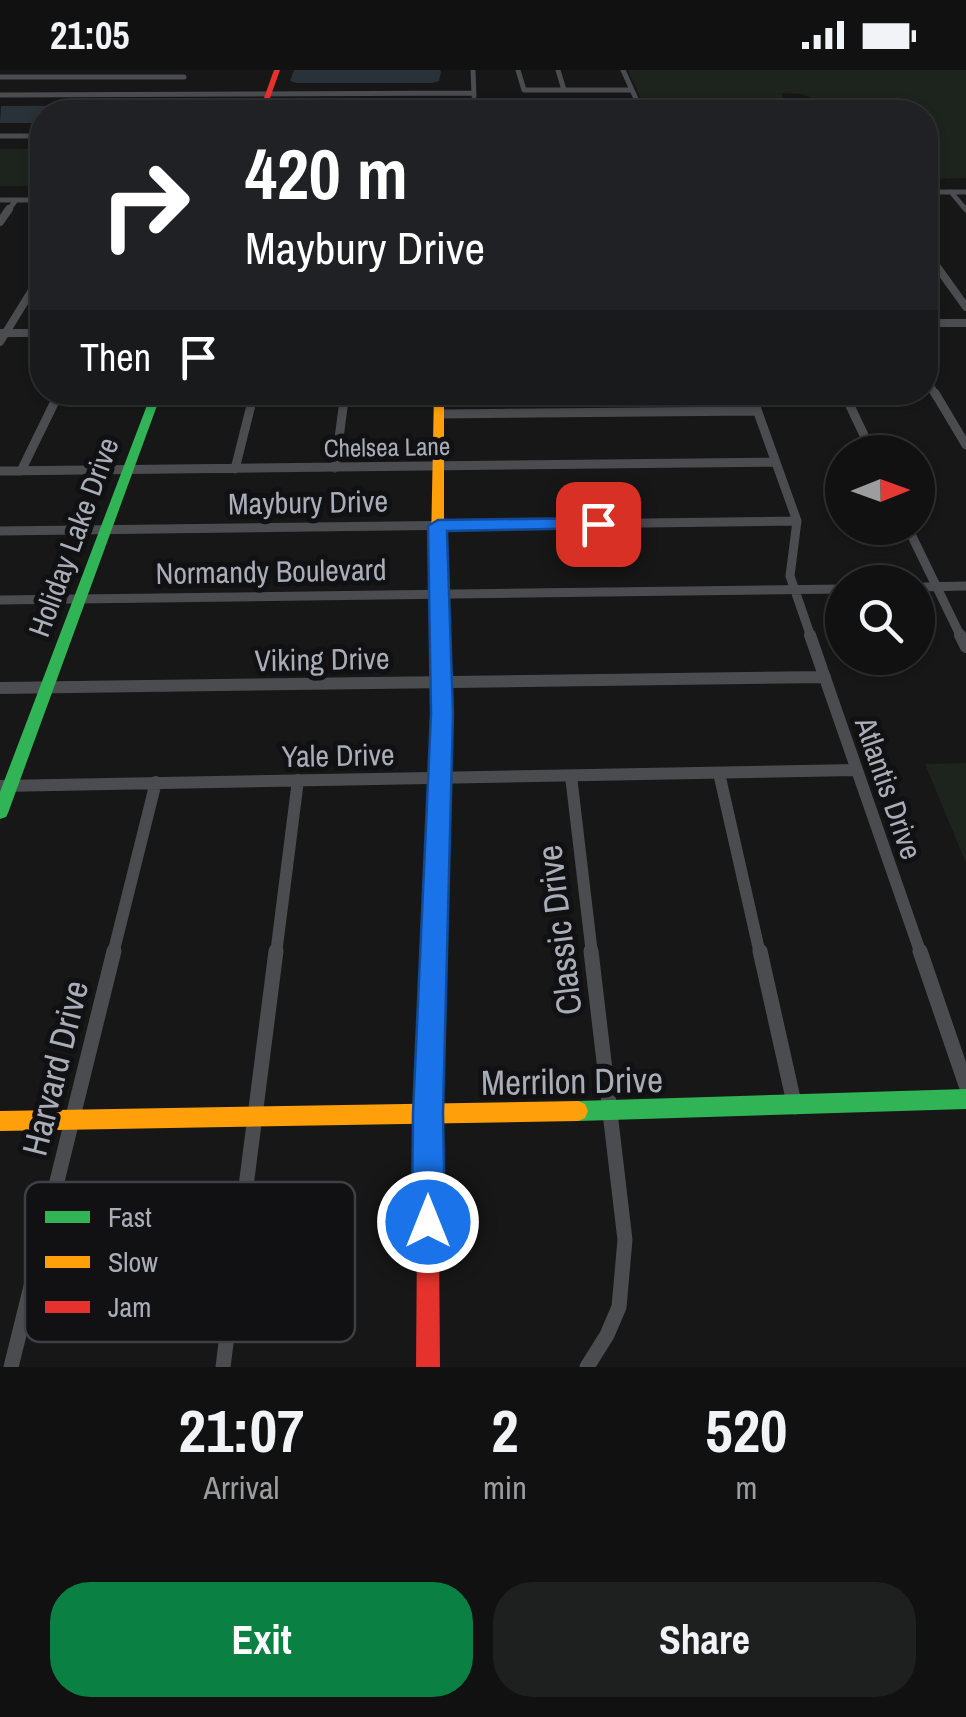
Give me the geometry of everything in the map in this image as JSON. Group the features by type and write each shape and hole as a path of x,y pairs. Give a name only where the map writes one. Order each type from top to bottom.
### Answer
{"street":[{"path":"106,77 111,70"},
{"path":"267,100 278,70"},
{"path":"473,70 474,100"},
{"path":"518,70 522,90 632,90"},
{"path":"558,70 564,90"},
{"path":"624,70 637,100"},
{"path":"0,78 186,73"},
{"path":"174,94 186,73"},
{"path":"0,95 474,93"},
{"path":"0,136 30,136"},
{"path":"938,192 966,192"},
{"path":"951,192 966,210"},
{"path":"0,200 30,200"},
{"path":"0,222 16,200"},
{"path":"938,268 966,308"},
{"path":"2,336 30,293"},
{"path":"938,323 966,323"},
{"path":"2,336 30,334"},
{"path":"938,399 966,445"},
{"path":"21,471 54,405"},
{"name":"Holiday Lake Drive","path":"0,813 5,786 47,687 152,405"},
{"path":"234,469 251,405"},
{"path":"335,468 343,405"},
{"path":"428,1367 428,1113 441,778 442,682 437,594 439,405"},
{"name":"Atlantis Drive","path":"755,405 797,521 790,576 966,1084"},
{"path":"848,405 864,435"},
{"path":"439,414 757,411"},
{"name":"Chelsea Lane","path":"0,471 775,462"},
{"name":"Maybury Drive","path":"0,531 797,521"},
{"path":"916,545 966,647"},
{"path":"937,586 966,586"},
{"name":"Normandy Boulevard","path":"0,600 825,589"},
{"name":"Viking Drive","path":"0,688 825,677"},
{"name":"Yale Drive","path":"5,786 856,770"},
{"path":"719,772 795,1107"},
{"name":"Classic Drive","path":"572,776 626,1240 625,1295 604,1344 587,1367"},
{"path":"246,1182 298,780"},
{"name":"Harvard Drive","path":"58,1182 156,782"},
{"name":"Merrilon Drive","path":"0,1121 795,1107 966,1100"},
{"name":"Harvard Drive","path":"12,1367 25,1314"},
{"path":"223,1367 226,1342"}],"shaded area":[{"path":"294,70 441,72 439,81 432,83 297,83 290,81"},
{"path":"628,70 966,70 966,178 938,179 938,100 818,100 782,93 783,100 642,100"},
{"path":"1,106 30,106 30,123 0,123"},
{"path":"0,149 30,149 30,186 0,186"},
{"path":"966,763 966,863 925,764"}],"traffic: fast":[{"path":"0,813 152,405"},
{"path":"578,1111 966,1099"}],"traffic: slow":[{"path":"439,405 437,594 442,695"},
{"path":"0,1121 578,1111"}],"traffic: jam":[{"path":"266,100 277,70"},
{"path":"428,1367 428,1113 442,695"}],"route":[{"path":"428,1222 428,1113 442,714 438,526 598,524"}]}
